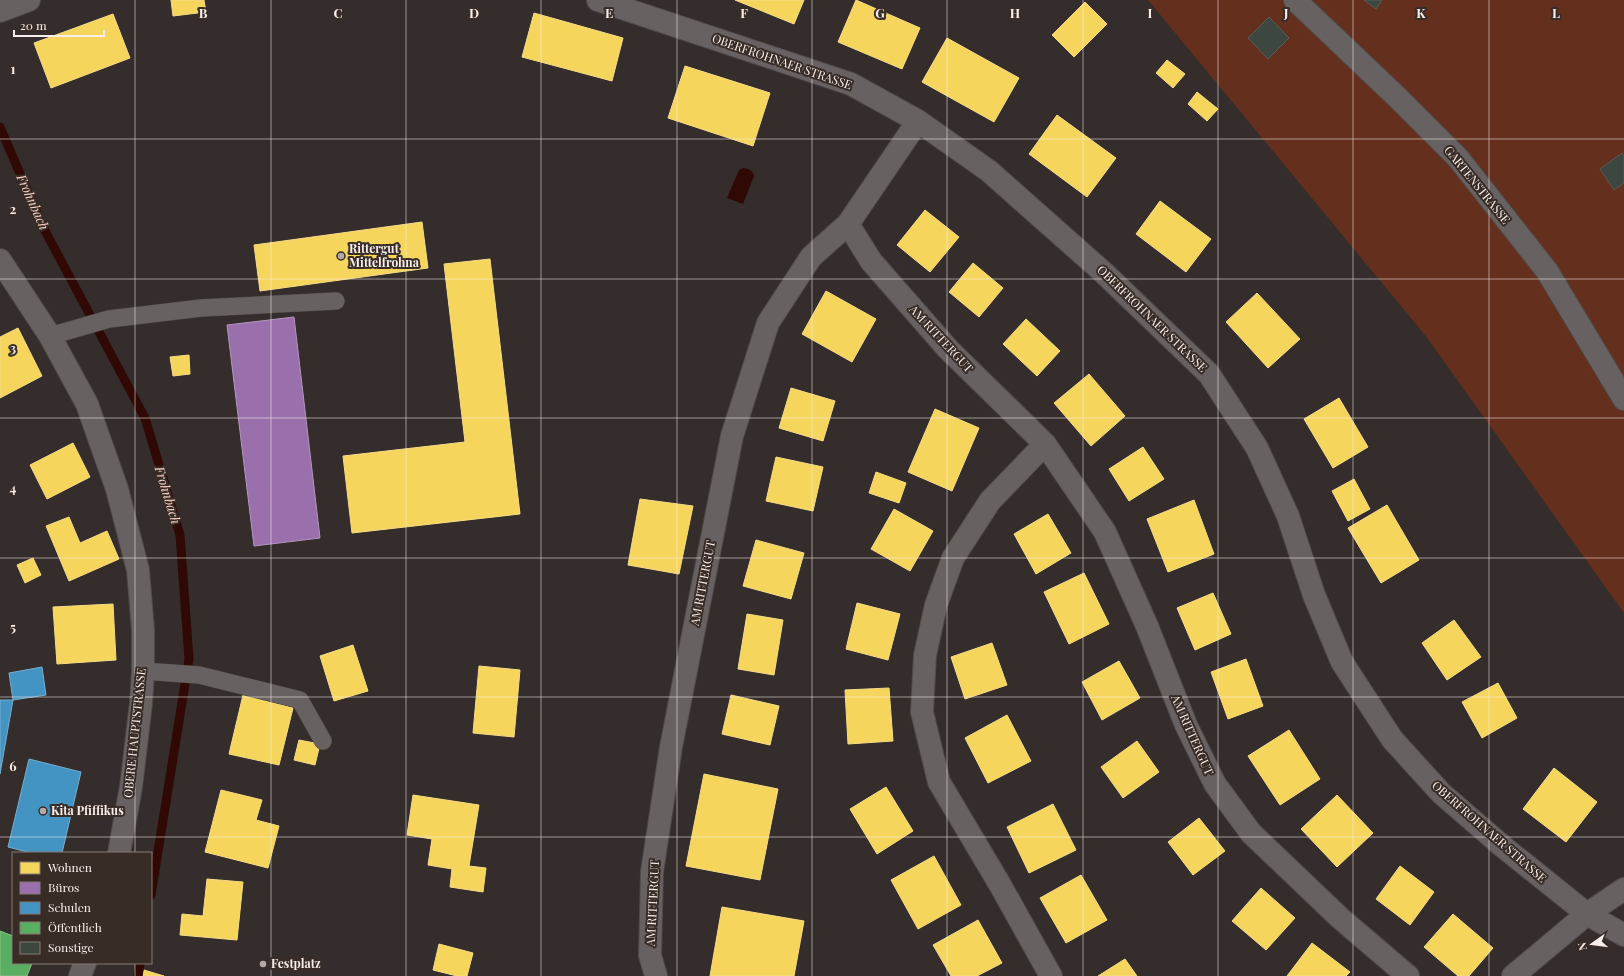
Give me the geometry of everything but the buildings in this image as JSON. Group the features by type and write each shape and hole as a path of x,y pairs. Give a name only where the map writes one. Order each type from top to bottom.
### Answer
{"street":[{"path":"0,11 29,0"},
{"name":"OBERFROHNAER STRASSE","path":"598,0 851,84 918,121 989,171 1104,273 1209,374 1257,448 1288,516 1314,595 1342,662 1392,740 1441,793 1501,845 1587,914 1624,936"},
{"name":"GARTENSTRASSE","path":"1295,0 1398,98 1458,158 1547,271 1624,399"},
{"name":"AM RITTERGUT","path":"656,976 650,955 652,872 671,747 732,436 768,323 811,257 848,224 918,121"},
{"name":"AM RITTERGUT","path":"848,224 871,261 948,349 1045,444 1105,532 1147,626 1186,725 1215,784 1251,833 1340,918 1408,976"},
{"name":"OBERE HAUPTSTRASSE","path":"0,260 60,332 117,489 138,570 143,670 141,703 131,787 118,852"},
{"path":"1045,444 990,501 954,558 936,605 925,655 922,712 939,782 999,883 1050,976"},
{"path":"1513,976 1587,914 1624,889"},
{"path":"80,976 85,964"}],"lane":[{"path":"60,332 109,319 201,308 336,301"},
{"path":"143,670 199,675 300,700 323,740"}],"shaded area":[{"path":"1148,0 1624,0 1624,613 1425,335"},
{"path":"743,168 750,170 754,176 743,204 727,198 739,170"}],"waterway":[{"name":"Frohnbach","path":"0,127 43,227 145,418 180,535 189,659 152,889"},
{"name":"Frohnbach","path":"138,976 140,964"}],"place":[{"name":"Rittergut Mittelfrohna","path":"341,256"},
{"name":"Kita Pfiffikus","path":"43,811"},
{"name":"Festplatz","path":"263,964"}]}
